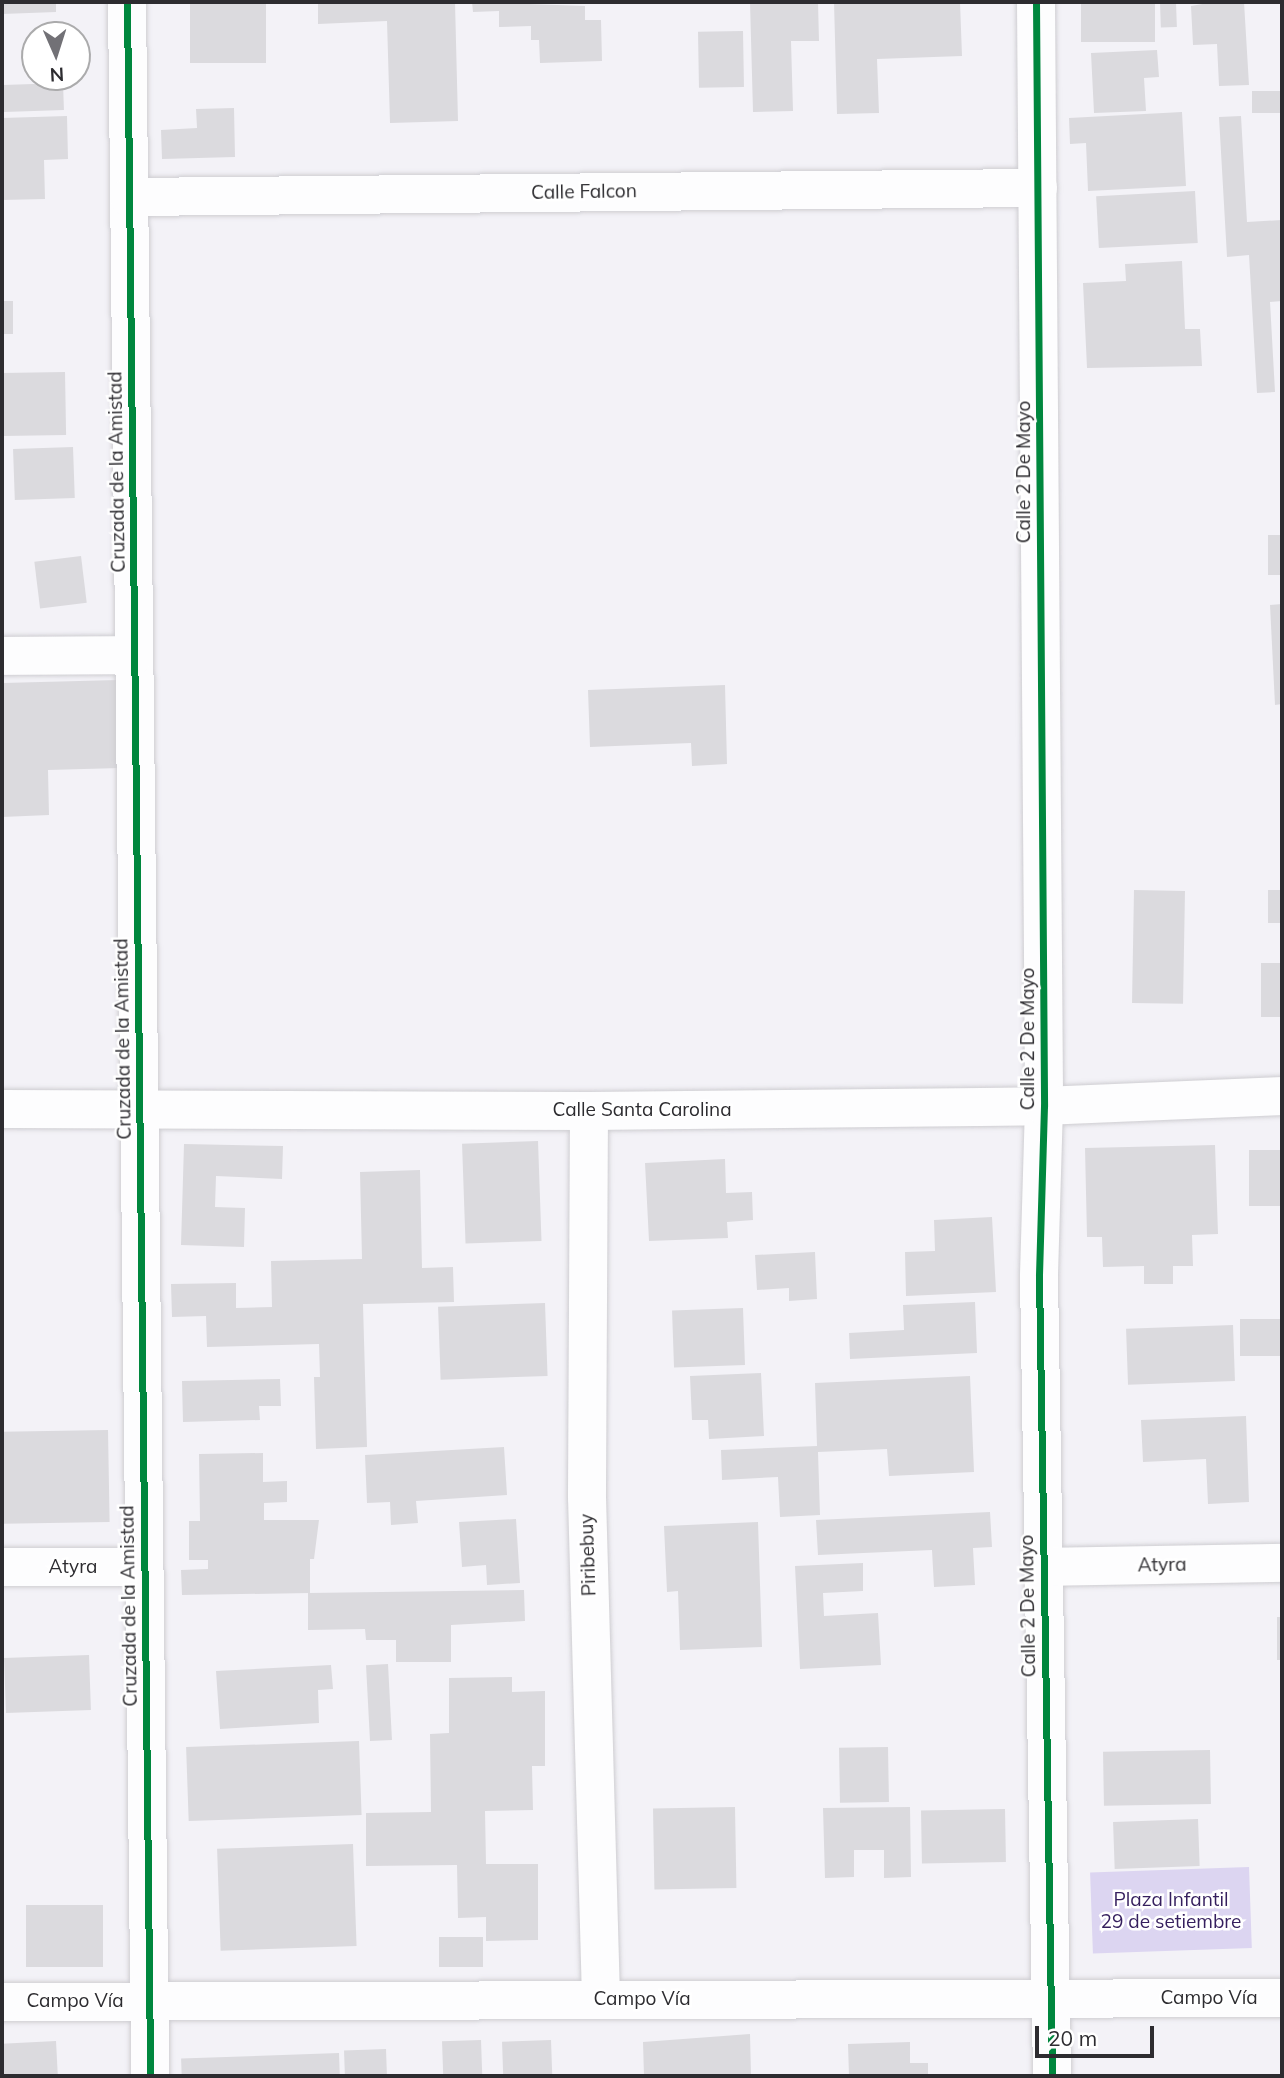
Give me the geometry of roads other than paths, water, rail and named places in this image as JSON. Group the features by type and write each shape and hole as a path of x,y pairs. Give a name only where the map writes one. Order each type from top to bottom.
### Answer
{"street":[{"name":"Cruzada de la Amistad","path":"127,2 149,2076"},
{"name":"Calle 2 De Mayo","path":"1035,2 1044,1106 1039,1276 1052,2076"},
{"name":"Calle Falcon","path":"129,197 1038,188"},
{"path":"2,656 134,655"},
{"name":"Calle Santa Carolina","path":"2,1109 140,1112 589,1111 1044,1106 1282,1096"},
{"name":"Piribebuy","path":"589,1111 587,1497 601,1999"},
{"name":"Atyra","path":"1043,1567 1282,1563"},
{"name":"Atyra","path":"2,1567 144,1567"},
{"name":"Campo Vía","path":"2,2002 1282,1998"}],"park label":[{"name":"Plaza Infantil 29 de setiembre","path":"1171,1911"}]}
